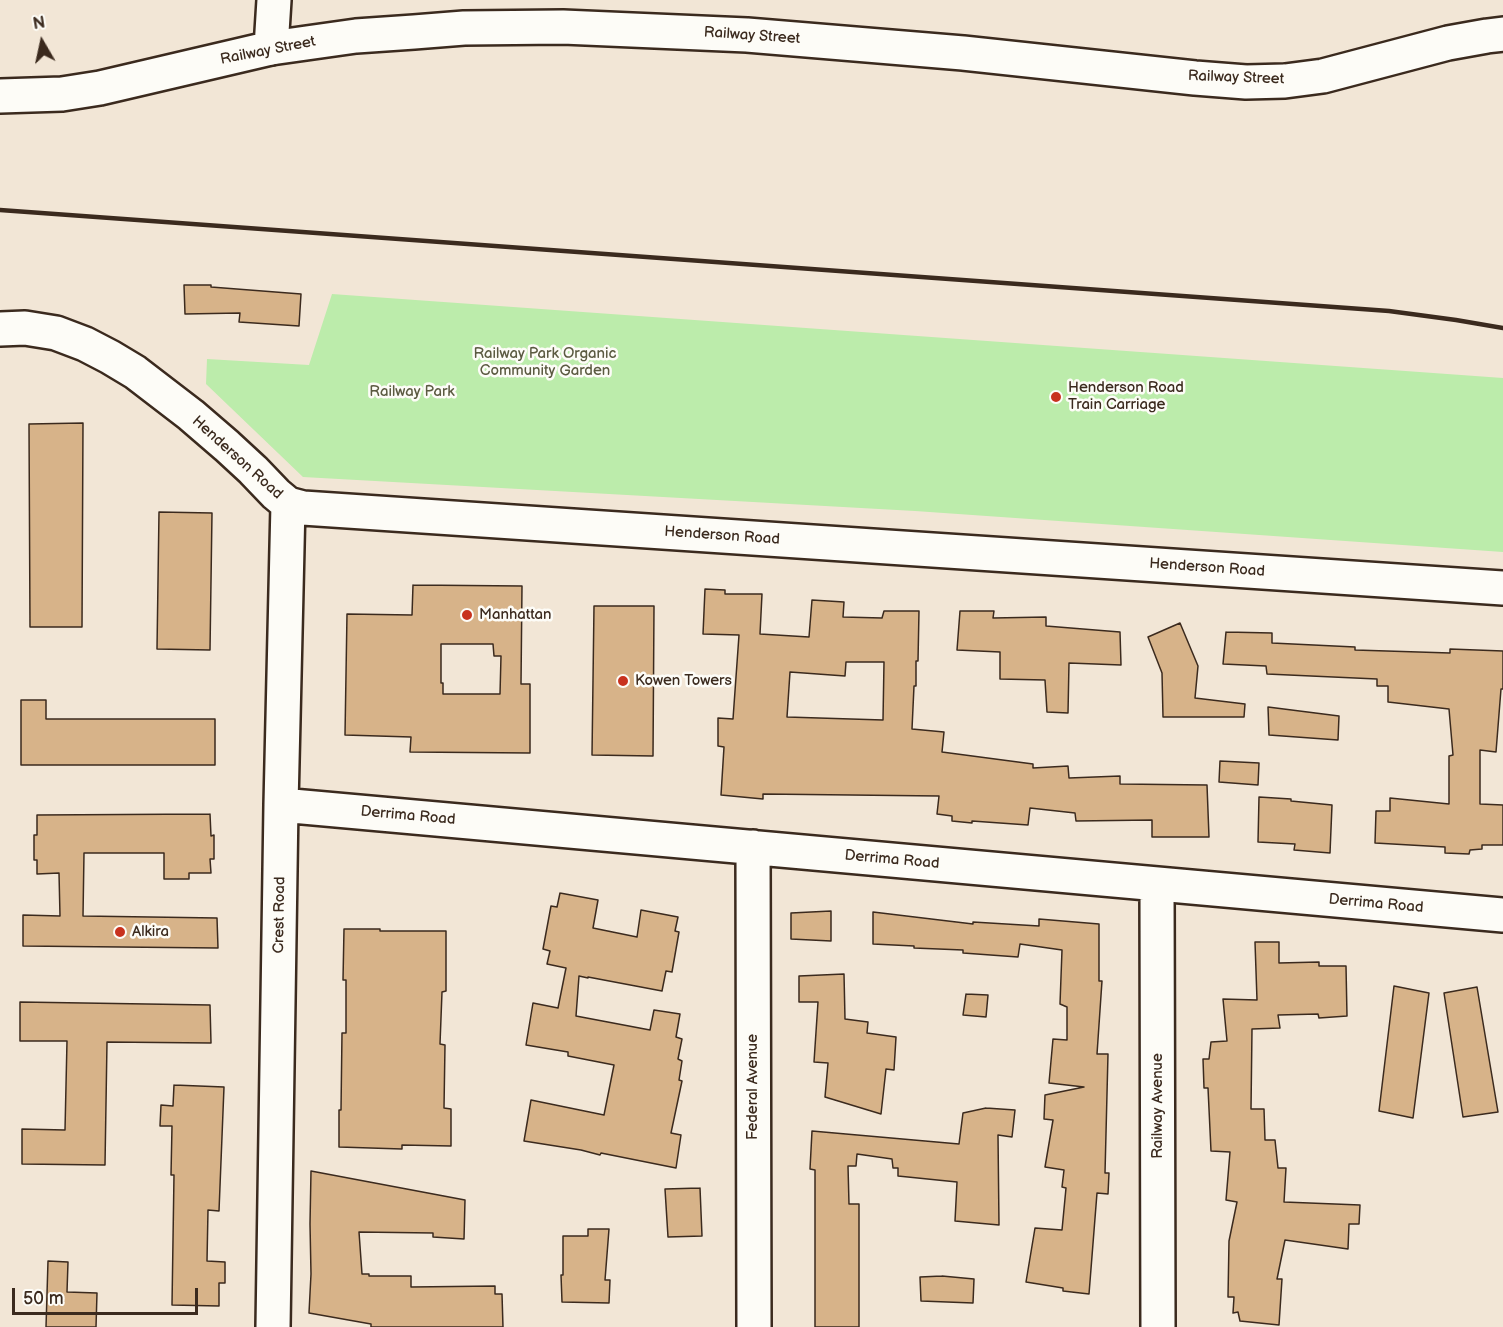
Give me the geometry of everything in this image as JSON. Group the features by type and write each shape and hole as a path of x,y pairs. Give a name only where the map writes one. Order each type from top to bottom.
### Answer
{"street":[{"path":"270,48 274,0"},
{"name":"Railway Street","path":"0,96 62,94 100,88 270,48 356,36 464,28 563,27 747,35 963,53 1246,82 1323,76 1448,43 1503,34"},
{"name":"Henderson Road","path":"0,328 25,328 56,333 110,357 135,372 191,415 288,504 303,508 1503,588"},
{"name":"Crest Road","path":"273,1327 288,504"},
{"name":"Derrima Road","path":"281,805 1503,915"},
{"name":"Federal Avenue","path":"753,847 754,1327"},
{"name":"Railway Avenue","path":"1157,885 1158,1327"}],"green space":[{"name":"Railway Park","path":"332,294 1503,378 1503,552 915,511 303,477 206,384 207,359 309,365"}],"building":[{"path":"184,285 211,285 211,287 301,294 299,326 239,322 240,313 185,314"},
{"path":"83,423 82,627 30,627 29,424"},
{"path":"159,512 212,513 210,650 157,649"},
{"path":"413,585 522,586 521,684 530,684 530,753 410,752 411,737 345,735 347,614 412,615","holes":["441,644 493,644 494,656 501,656 500,694 443,694"]},
{"path":"705,589 725,590 725,594 762,594 760,634 809,637 812,600 844,602 843,617 882,618 884,611 919,611 918,661 916,661 912,729 944,732 942,752 1033,764 1033,768 1068,766 1069,778 1120,776 1120,784 1207,785 1209,837 1152,837 1152,820 1076,821 1075,813 1030,808 1028,825 952,821 952,816 937,814 939,796 763,794 763,799 721,795 724,747 718,746 718,718 733,719 739,635 703,634","holes":["846,662 884,662 883,720 787,717 790,672 845,676"]},
{"name":"Kowen Towers","path":"594,606 654,606 653,756 592,755"},
{"path":"960,611 994,611 993,618 1046,617 1046,626 1120,632 1121,665 1069,663 1068,713 1047,712 1045,680 1000,679 1000,652 957,650"},
{"path":"1180,623 1198,666 1195,698 1245,704 1244,717 1163,717 1162,673 1148,637"},
{"path":"1226,632 1272,633 1272,643 1355,647 1355,650 1450,653 1450,649 1503,651 1503,689 1501,689 1496,752 1480,750 1480,804 1503,805 1503,845 1482,845 1482,849 1470,850 1469,854 1445,853 1445,847 1375,843 1376,811 1390,811 1390,798 1449,804 1449,756 1453,755 1449,709 1388,702 1388,686 1377,686 1377,679 1267,674 1266,666 1223,664"},
{"path":"21,700 46,700 46,719 215,719 215,765 21,765"},
{"path":"1268,707 1339,716 1338,740 1269,735"},
{"path":"1220,761 1259,763 1258,785 1219,782"},
{"path":"1259,797 1332,805 1330,853 1294,850 1295,844 1258,842"},
{"path":"210,814 211,836 214,835 214,859 210,859 211,873 189,873 189,879 164,879 164,853 84,853 83,916 217,918 218,948 23,946 23,915 60,916 59,873 37,874 37,860 34,860 34,835 37,835 37,815"},
{"path":"560,893 598,900 593,928 637,937 641,910 678,917 675,931 679,932 672,972 666,971 662,991 579,976 576,1016 650,1030 654,1010 680,1014 676,1037 682,1039 678,1059 682,1061 679,1080 682,1081 671,1133 681,1135 676,1168 524,1141 531,1100 604,1115 614,1065 568,1056 568,1052 526,1045 533,1003 558,1008 566,968 547,964 550,951 543,949 551,906 557,907"},
{"path":"831,911 831,941 791,939 791,913"},
{"path":"873,912 973,924 973,922 1039,926 1039,919 1099,924 1099,981 1102,981 1097,1054 1108,1054 1105,1173 1109,1173 1108,1194 1097,1193 1089,1294 1063,1291 1063,1288 1026,1282 1035,1228 1062,1230 1066,1188 1062,1187 1064,1170 1045,1167 1053,1120 1044,1119 1045,1095 1084,1087 1049,1083 1053,1039 1067,1040 1067,1007 1060,1004 1062,950 1020,944 1018,957 963,953 963,950 873,944"},
{"path":"344,929 446,931 446,991 442,992 440,1044 445,1045 444,1108 451,1109 451,1146 402,1145 402,1149 339,1147 342,1033 346,1033 346,980 343,980"},
{"path":"1255,942 1279,942 1279,963 1319,962 1319,966 1346,966 1347,1016 1319,1018 1318,1014 1278,1015 1280,1028 1252,1029 1251,1109 1264,1109 1265,1140 1275,1140 1278,1168 1286,1168 1284,1202 1360,1205 1359,1224 1349,1224 1348,1249 1285,1240 1277,1279 1282,1279 1279,1325 1240,1321 1238,1312 1233,1313 1234,1297 1228,1297 1229,1241 1237,1202 1226,1200 1230,1152 1211,1151 1208,1088 1204,1088 1203,1059 1209,1059 1211,1042 1227,1041 1223,999 1257,1000"},
{"path":"844,974 845,1019 868,1022 867,1033 896,1037 894,1070 886,1069 881,1114 825,1097 828,1063 814,1062 818,1002 799,1002 799,976"},
{"path":"1394,986 1429,993 1413,1118 1379,1111"},
{"path":"1477,987 1498,1112 1463,1117 1444,993"},
{"path":"966,994 988,995 986,1017 963,1015"},
{"path":"20,1002 210,1005 211,1043 107,1042 105,1165 22,1164 22,1129 65,1130 67,1041 20,1041"},
{"path":"174,1085 224,1087 219,1211 208,1210 207,1261 225,1262 225,1283 219,1283 219,1306 172,1305 174,1175 171,1175 172,1126 160,1126 161,1105 173,1106"},
{"path":"986,1108 1015,1110 1012,1137 998,1135 999,1225 955,1221 957,1182 898,1176 898,1168 893,1168 892,1159 857,1154 856,1166 848,1166 849,1204 859,1204 859,1327 815,1327 815,1170 810,1169 812,1131 959,1144 963,1113"},
{"path":"311,1171 465,1200 464,1239 433,1237 433,1233 359,1232 362,1274 411,1276 411,1287 495,1286 495,1294 502,1294 503,1327 371,1327 371,1324 309,1313"},
{"path":"700,1188 702,1236 668,1237 665,1189"},
{"path":"588,1229 609,1229 605,1280 610,1280 609,1303 562,1302 563,1236 588,1236"},
{"path":"48,1261 68,1262 67,1292 97,1293 96,1327 46,1327"},
{"path":"942,1276 974,1279 973,1303 921,1301 920,1277"}],"railway":[{"path":"0,210 1389,311 1503,328"}],"place":[{"name":"Henderson Road Train Carriage","path":"1056,397"},
{"name":"Manhattan","path":"467,615"},
{"name":"Kowen Towers","path":"623,681"},
{"name":"Alkira","path":"120,932"}],"park label":[{"name":"Railway Park Organic Community Garden","path":"545,362"}]}
